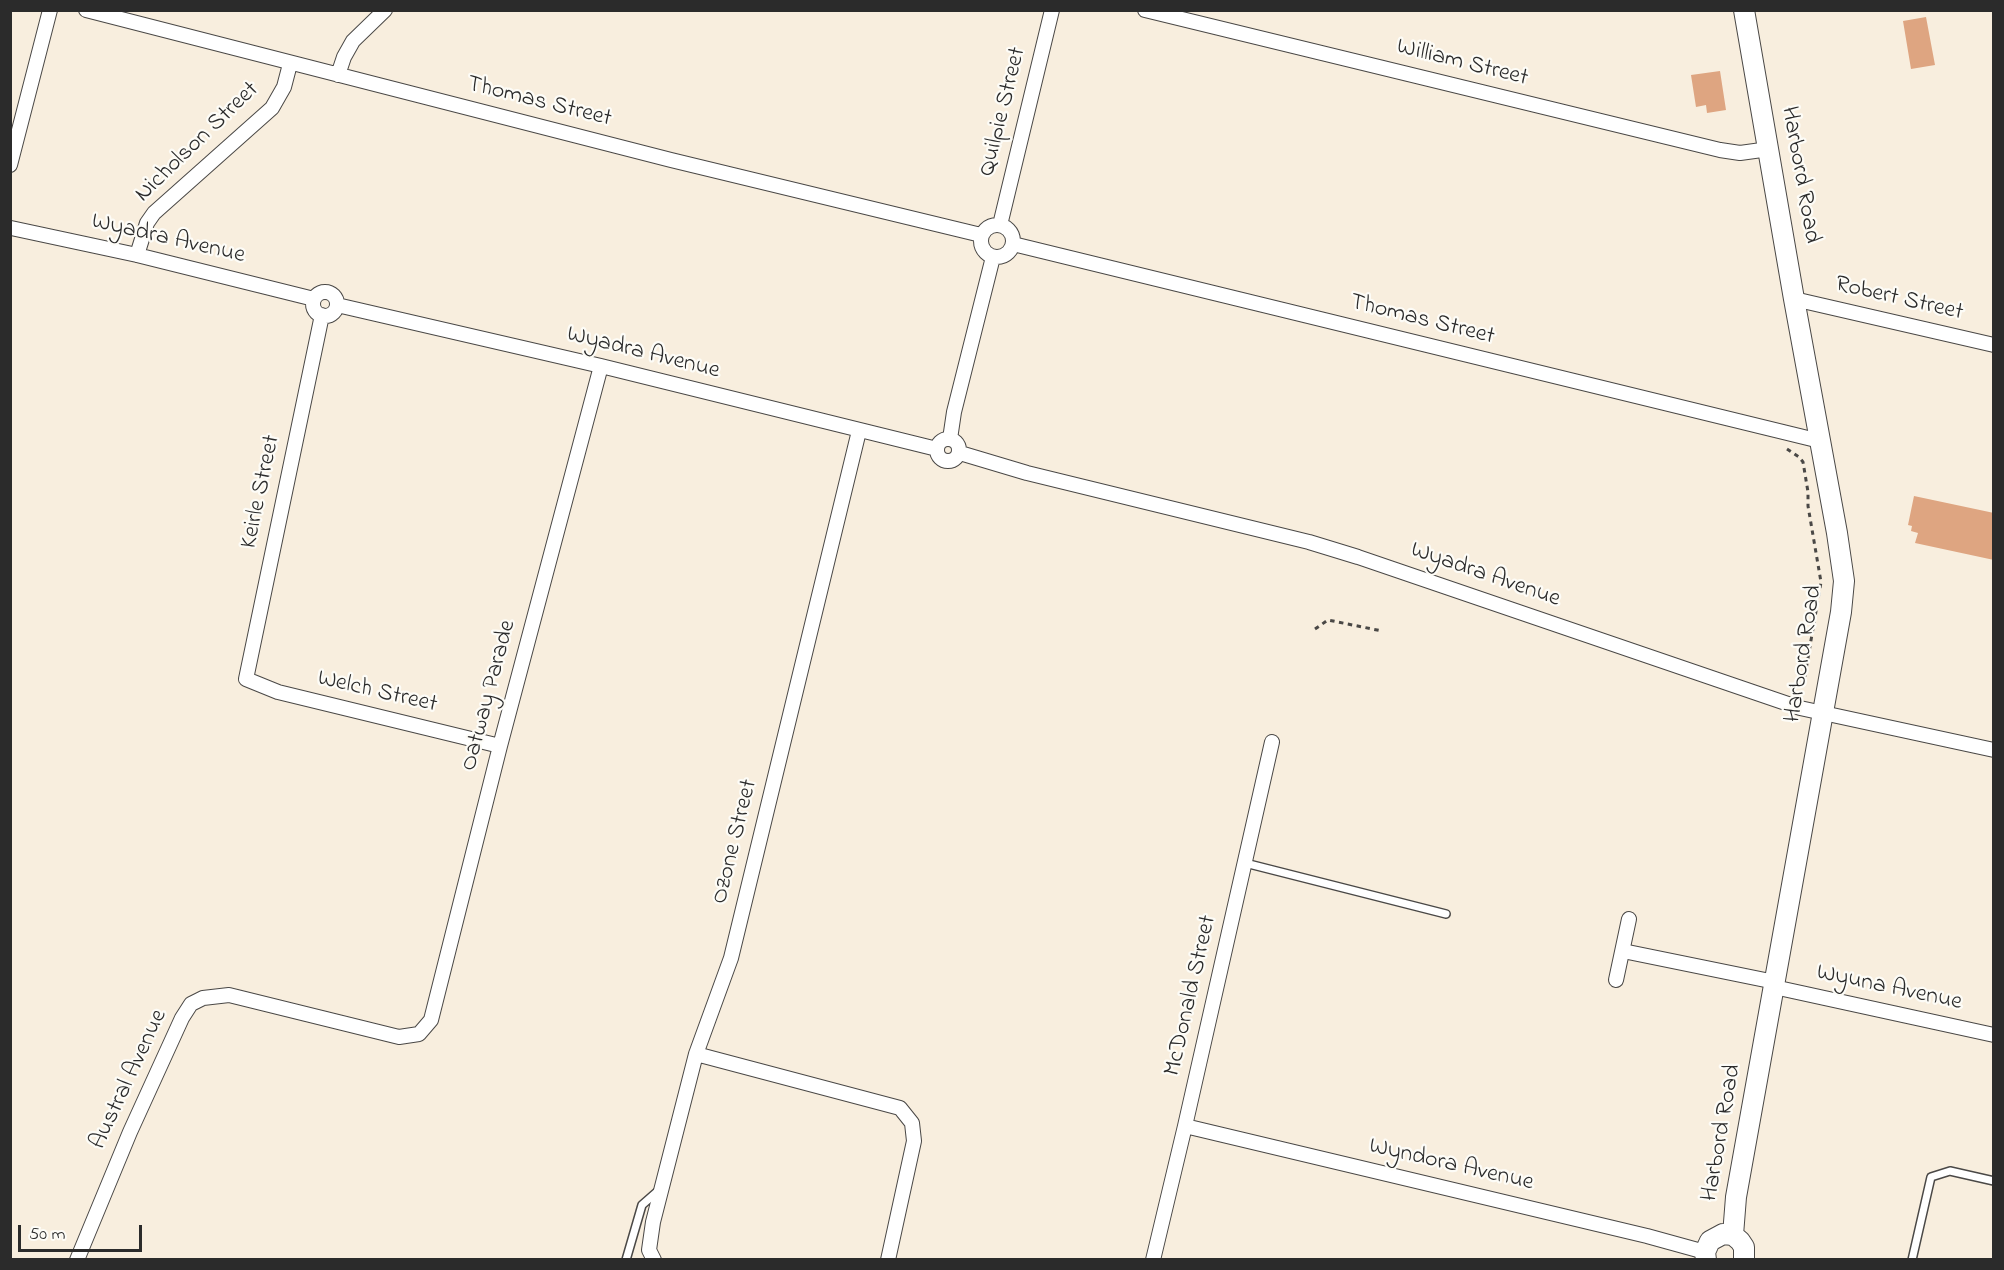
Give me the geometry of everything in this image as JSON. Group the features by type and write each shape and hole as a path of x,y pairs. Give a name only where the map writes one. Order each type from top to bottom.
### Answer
{"main road":[{"name":"Harbord Road","path":"1733,1235 1736,1197 1821,712 1841,612 1844,581 1744,10"},
{"path":"1706,1256 1706,1246 1713,1238 1723,1234 1733,1235 1740,1241 1744,1247 1744,1259"}],"street":[{"path":"10,165 50,10"},
{"name":"Thomas Street","path":"86,10 660,157 981,235"},
{"path":"338,75 352,40 385,10"},
{"name":"Quilpie Street","path":"1000,225 1052,10"},
{"name":"William Street","path":"1145,10 1720,150 1740,153 1769,148"},
{"name":"Nicholson Street","path":"137,255 147,223 154,213 272,108 284,87 291,64"},
{"path":"10,218 11,228"},
{"path":"991,225 1005,226 1012,234 1013,244 1003,256 993,257 988,255 981,246 981,235 991,225"},
{"name":"Wyadra Avenue","path":"11,228 137,255 314,299"},
{"name":"Thomas Street","path":"1013,244 1820,441"},
{"path":"950,439 954,412 993,257"},
{"path":"329,293 335,297 337,305 332,314 322,315 315,309 314,299 319,294 329,293"},
{"name":"Robert Street","path":"1794,299 1994,345"},
{"name":"Wyadra Avenue","path":"337,305 601,366 937,449"},
{"name":"Keirle Street","path":"246,679 322,315"},
{"name":"Oatway Parade","path":"419,1034 431,1020 500,746 601,366"},
{"name":"Ozone Street","path":"654,1260 649,1250 653,1222 696,1054 731,958 859,431"},
{"path":"950,439 959,446 960,453 955,460 948,462 938,456 937,449 943,440 950,439"},
{"name":"Wyadra Avenue","path":"960,453 1028,473 1348,554 1786,703 1994,750"},
{"name":"Welch Street","path":"246,679 278,692 500,746"},
{"name":"McDonald Street","path":"1153,1260 1272,742"},
{"path":"1616,980 1629,919"},
{"name":"Wyuna Avenue","path":"1623,951 1994,1035"},
{"name":"Austral Avenue","path":"77,1260 130,1132 182,1018 191,1004 203,998 229,995 399,1037 419,1034"},
{"path":"696,1054 900,1108 912,1123 914,1141 888,1260"},
{"name":"Wyndora Avenue","path":"1185,1126 1647,1236 1706,1256"}],"lane":[{"path":"1245,863 1446,914"},
{"path":"1912,1260 1930,1177 1950,1171 1994,1181"},
{"path":"626,1260 642,1205 662,1187"}],"path":[{"path":"1789,434 1787,450 1803,462 1821,582 1803,687"},
{"path":"1315,628 1328,620 1382,631"}],"building":[{"path":"1926,17 1935,65 1911,69 1903,21"},
{"path":"1720,71 1726,110 1707,113 1706,105 1696,107 1691,75"},
{"path":"1914,496 1994,513 1994,560 1915,543 1918,533 1911,531 1912,526 1908,525"}]}
